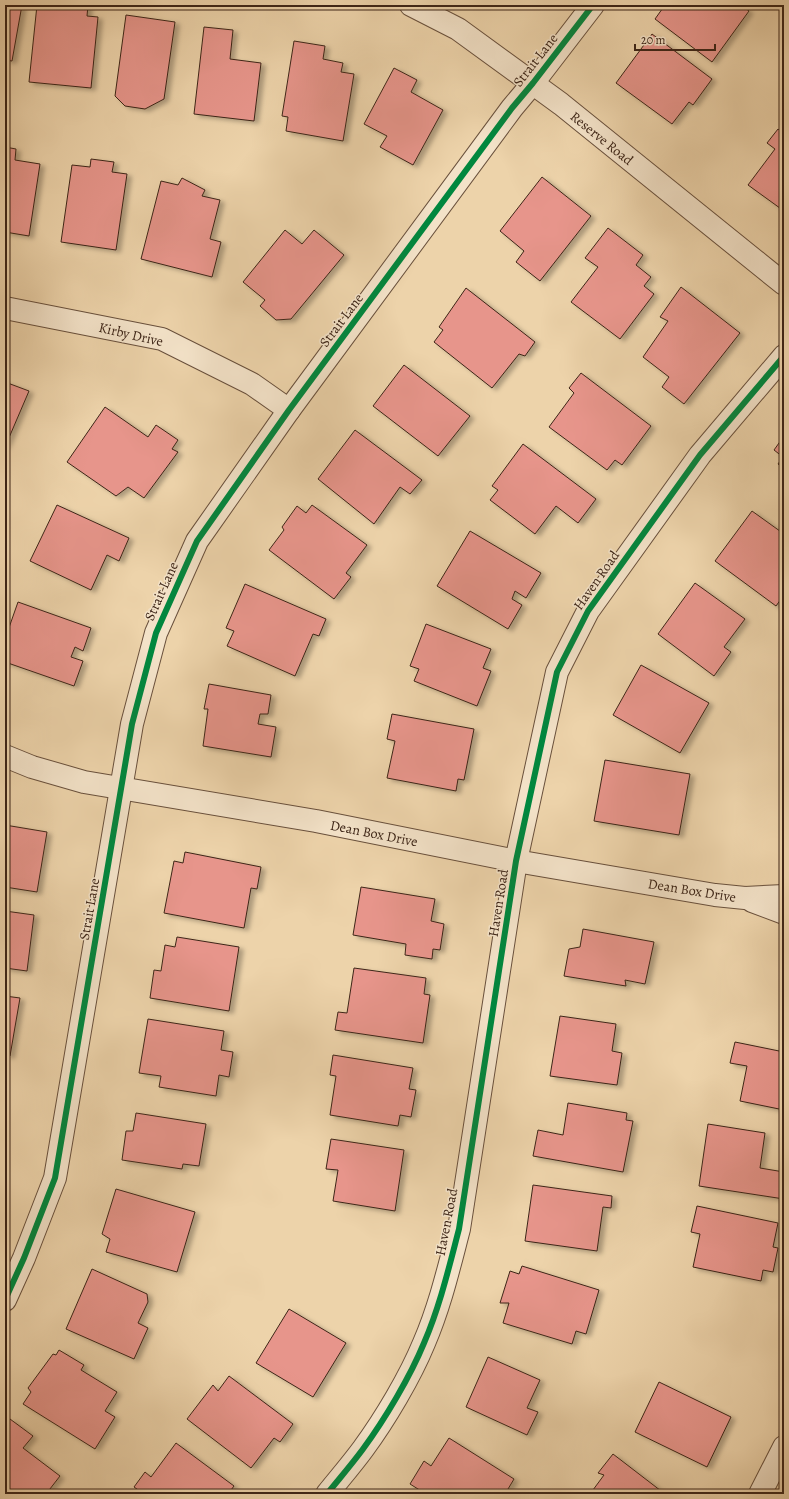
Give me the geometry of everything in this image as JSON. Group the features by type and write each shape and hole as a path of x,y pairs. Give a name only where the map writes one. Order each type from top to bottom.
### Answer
{"street":[{"name":"Reserve Road","path":"411,5 458,29 533,83 784,284"},
{"name":"Strait Lane","path":"5,1300 24,1258 55,1178 132,724 156,633 197,541 289,410 508,114 593,5"},
{"name":"Kirby Drive","path":"5,308 162,339 252,384 289,410"},
{"name":"Haven Road","path":"326,1494 363,1449 387,1412 406,1377 424,1343 449,1267 459,1229 516,861 557,672 588,611 700,455 784,356"},
{"name":"Dean Box Drive","path":"5,756 32,767 76,780 122,790 316,821 516,861 745,898 784,896"},
{"name":"Dean Box Drive","path":"745,898 784,913"},
{"path":"760,1494 784,1447"}],"building":[{"path":"5,5 22,5 12,61 5,60"},
{"path":"37,5 88,5 87,16 98,17 91,88 29,82"},
{"path":"665,5 741,5 749,11 712,62 655,19"},
{"path":"126,15 175,22 164,99 145,109 125,106 115,96"},
{"path":"204,27 233,30 230,59 261,63 254,121 194,114"},
{"path":"652,34 712,79 693,105 689,102 672,124 616,83"},
{"path":"294,41 325,46 323,59 343,63 341,72 354,74 343,141 286,131 288,117 282,116"},
{"path":"394,68 417,80 411,92 443,110 413,165 380,147 387,136 364,124"},
{"path":"778,129 784,134 784,211 748,185 775,149 767,143"},
{"path":"5,147 16,149 15,160 40,164 29,236 5,232"},
{"path":"91,159 114,162 112,172 127,174 116,250 61,242 72,165 90,167"},
{"path":"542,177 591,216 540,281 516,262 524,251 500,231"},
{"path":"182,178 205,190 202,196 220,200 210,239 221,242 212,277 141,259 161,181 178,185"},
{"path":"608,228 643,255 636,265 651,277 644,286 654,294 620,339 571,302 598,267 585,258"},
{"path":"285,230 302,244 314,230 344,255 291,319 276,320 260,306 265,300 243,282"},
{"path":"681,287 740,333 684,404 662,387 669,377 643,357 668,321 660,317"},
{"path":"466,288 535,342 525,356 519,354 492,388 434,342 443,330 439,327"},
{"path":"404,365 470,416 438,456 373,406"},
{"path":"581,373 651,426 622,465 615,460 607,470 549,427 574,393 569,388"},
{"path":"5,382 29,391 5,447"},
{"path":"105,407 148,437 156,425 178,440 172,449 178,452 144,498 128,487 116,496 67,462"},
{"path":"355,430 422,480 410,494 400,487 374,524 318,479"},
{"path":"784,436 784,469 778,464 783,457 774,450"},
{"path":"523,444 596,499 578,523 556,506 535,534 490,500 498,490 492,486"},
{"path":"57,505 129,538 119,561 107,555 91,590 30,561"},
{"path":"312,505 367,545 346,573 351,577 334,599 269,550 284,530 282,527 297,506 306,513"},
{"path":"752,511 784,534 784,595 776,606 715,561"},
{"path":"470,531 541,573 526,598 515,591 512,599 522,605 508,629 437,586"},
{"path":"695,583 745,619 724,647 731,652 714,676 658,634"},
{"path":"245,584 326,619 319,636 313,634 295,676 227,646 234,631 226,628"},
{"path":"18,602 91,628 83,651 75,647 71,657 83,661 74,686 5,662 5,639"},
{"path":"426,624 491,649 483,668 491,671 477,706 414,681 419,669 410,666"},
{"path":"641,665 709,703 680,753 613,715"},
{"path":"209,684 271,695 268,714 260,714 258,724 276,727 271,757 203,746 208,709 204,709"},
{"path":"392,714 474,729 464,780 458,779 456,791 387,778 395,741 387,739"},
{"path":"605,760 690,774 679,835 594,821"},
{"path":"5,825 47,832 37,892 5,887"},
{"path":"185,852 261,867 257,889 251,888 244,928 164,913 174,861 183,863"},
{"path":"361,887 435,899 431,921 444,924 440,950 433,949 432,959 405,955 406,944 353,935"},
{"path":"5,911 34,915 27,971 5,968"},
{"path":"583,929 654,942 645,984 625,980 626,986 564,976 569,949 580,947"},
{"path":"177,937 239,947 229,1011 150,998 154,970 161,971 165,945 175,947"},
{"path":"354,968 426,978 424,994 430,995 423,1043 335,1030 338,1012 347,1013"},
{"path":"5,996 20,998 10,1056 5,1055"},
{"path":"560,1016 616,1024 612,1051 622,1053 617,1085 550,1076"},
{"path":"148,1019 224,1031 221,1050 233,1052 229,1077 219,1075 216,1096 159,1087 161,1076 139,1073"},
{"path":"735,1042 784,1052 784,1110 740,1101 747,1066 730,1063"},
{"path":"333,1055 413,1068 409,1089 416,1090 411,1117 400,1115 398,1126 330,1115 336,1076 330,1075"},
{"path":"568,1103 627,1113 626,1120 633,1121 623,1172 533,1156 538,1130 563,1135"},
{"path":"136,1113 206,1124 199,1166 183,1164 182,1169 122,1160 126,1131 133,1131"},
{"path":"708,1124 765,1133 760,1168 784,1172 784,1199 699,1186"},
{"path":"331,1139 404,1150 395,1211 333,1201 338,1170 326,1169"},
{"path":"533,1185 612,1196 611,1208 603,1207 597,1251 525,1241"},
{"path":"116,1189 195,1212 177,1272 106,1252 110,1239 102,1234"},
{"path":"697,1206 778,1223 773,1247 778,1248 773,1272 763,1270 761,1281 693,1267 700,1234 691,1232"},
{"path":"522,1266 599,1290 586,1334 576,1331 572,1344 503,1323 509,1303 500,1303 510,1271 519,1274"},
{"path":"92,1269 147,1294 148,1302 138,1323 148,1328 134,1359 66,1329"},
{"path":"289,1309 346,1343 313,1397 256,1363"},
{"path":"59,1350 84,1365 81,1370 117,1392 105,1411 115,1417 95,1449 23,1404 31,1392 28,1388 53,1354 56,1355"},
{"path":"488,1357 540,1380 527,1408 538,1412 527,1435 466,1407"},
{"path":"229,1376 293,1424 280,1442 274,1438 251,1468 187,1419 213,1385 218,1391"},
{"path":"659,1382 731,1417 707,1467 635,1432"},
{"path":"10,1419 33,1436 23,1448 60,1476 46,1494 5,1494 5,1425"},
{"path":"449,1438 514,1479 505,1494 426,1494 410,1484 424,1461 431,1466"},
{"path":"176,1443 234,1486 228,1494 144,1494 134,1487 145,1472 151,1477"},
{"path":"613,1454 665,1494 590,1494 604,1475 598,1473"}],"cycle path":[{"path":"5,1300 24,1258 55,1178 132,724 156,633 197,541 289,410 512,108 593,5"},
{"path":"327,1494 371,1437 404,1384 430,1329 444,1286 459,1229 516,861 557,672 588,611 700,455 784,356"}]}
